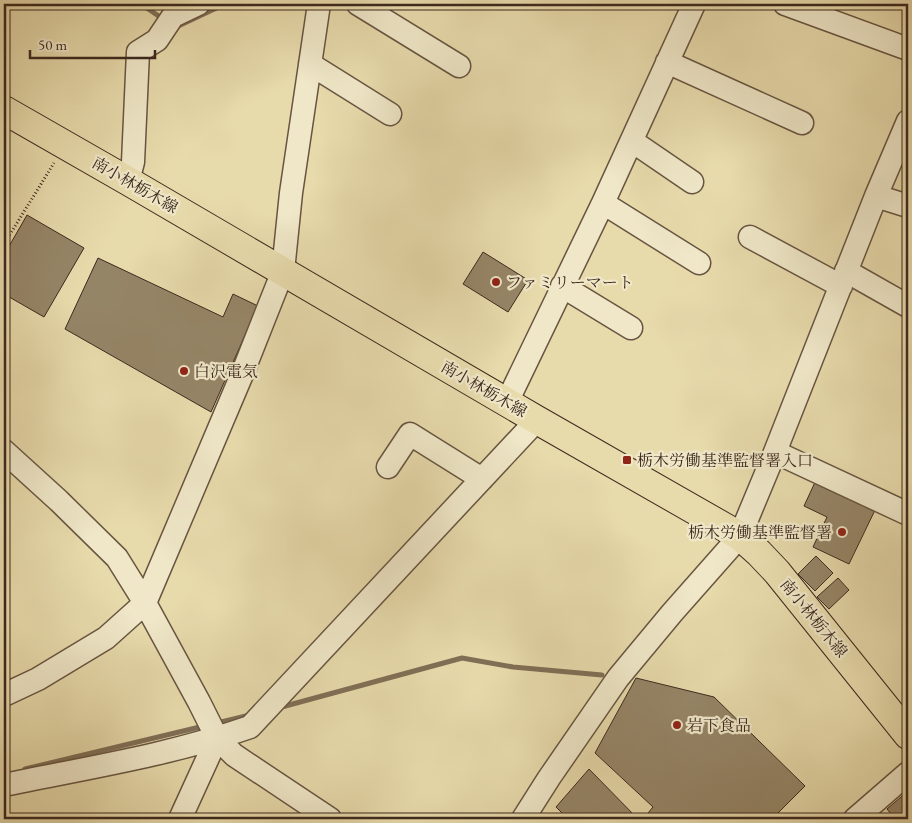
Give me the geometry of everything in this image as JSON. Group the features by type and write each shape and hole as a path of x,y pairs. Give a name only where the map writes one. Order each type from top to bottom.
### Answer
{"main road":[{"name":"南小林栃木線","path":"4,110 740,536 777,572 908,735"}],"street":[{"path":"128,181 134,162 138,52 157,40 173,16 198,4"},
{"path":"4,695 38,679 106,638 145,603 243,372 283,271 292,193 319,4"},
{"path":"358,4 459,66"},
{"path":"506,402 632,141 694,4"},
{"path":"785,4 908,49"},
{"path":"667,62 802,123"},
{"path":"310,64 390,114"},
{"path":"523,819 618,678 740,536 876,196 908,121"},
{"path":"632,141 692,182"},
{"path":"876,196 908,206"},
{"path":"603,202 699,263"},
{"path":"750,237 908,306"},
{"path":"562,286 632,328"},
{"path":"4,785 135,759 217,738 250,727 537,420"},
{"path":"388,467 410,434 482,479"},
{"path":"4,451 59,501 117,558 145,603 217,738 234,756 330,819"},
{"path":"775,452 908,514"},
{"path":"180,819 217,738"},
{"path":"863,817 908,773"}],"path":[{"path":"4,244 65,145"}],"building":[{"path":"27,215 84,248 44,317 4,294 4,255"},
{"name":"ファミリーマート","path":"483,252 528,280 508,312 463,284"},
{"name":"白沢電気","path":"98,258 223,317 233,294 258,306 211,412 65,329"},
{"name":"栃木労働基準監督署","path":"817,478 877,506 849,564 813,547 827,517 804,506"},
{"path":"816,556 833,573 815,591 798,574"},
{"path":"838,578 849,590 829,609 817,597"},
{"name":"岩下食品","path":"636,678 714,697 805,786 772,819 643,819 653,807 595,753"},
{"path":"589,769 638,819 568,819 556,807"},
{"path":"908,791 908,819 895,819 887,809"}],"waterway":[{"path":"141,4 163,19"},
{"path":"176,27 225,4"},
{"path":"278,708 462,658 513,667 602,675"},
{"path":"217,723 250,715"},
{"path":"25,769 204,726"}],"place":[{"name":"ファミリーマート","path":"496,282"},
{"name":"白沢電気","path":"184,371"},
{"name":"栃木労働基準監督署入口","path":"627,460"},
{"name":"栃木労働基準監督署","path":"842,532"},
{"name":"岩下食品","path":"677,725"}]}
